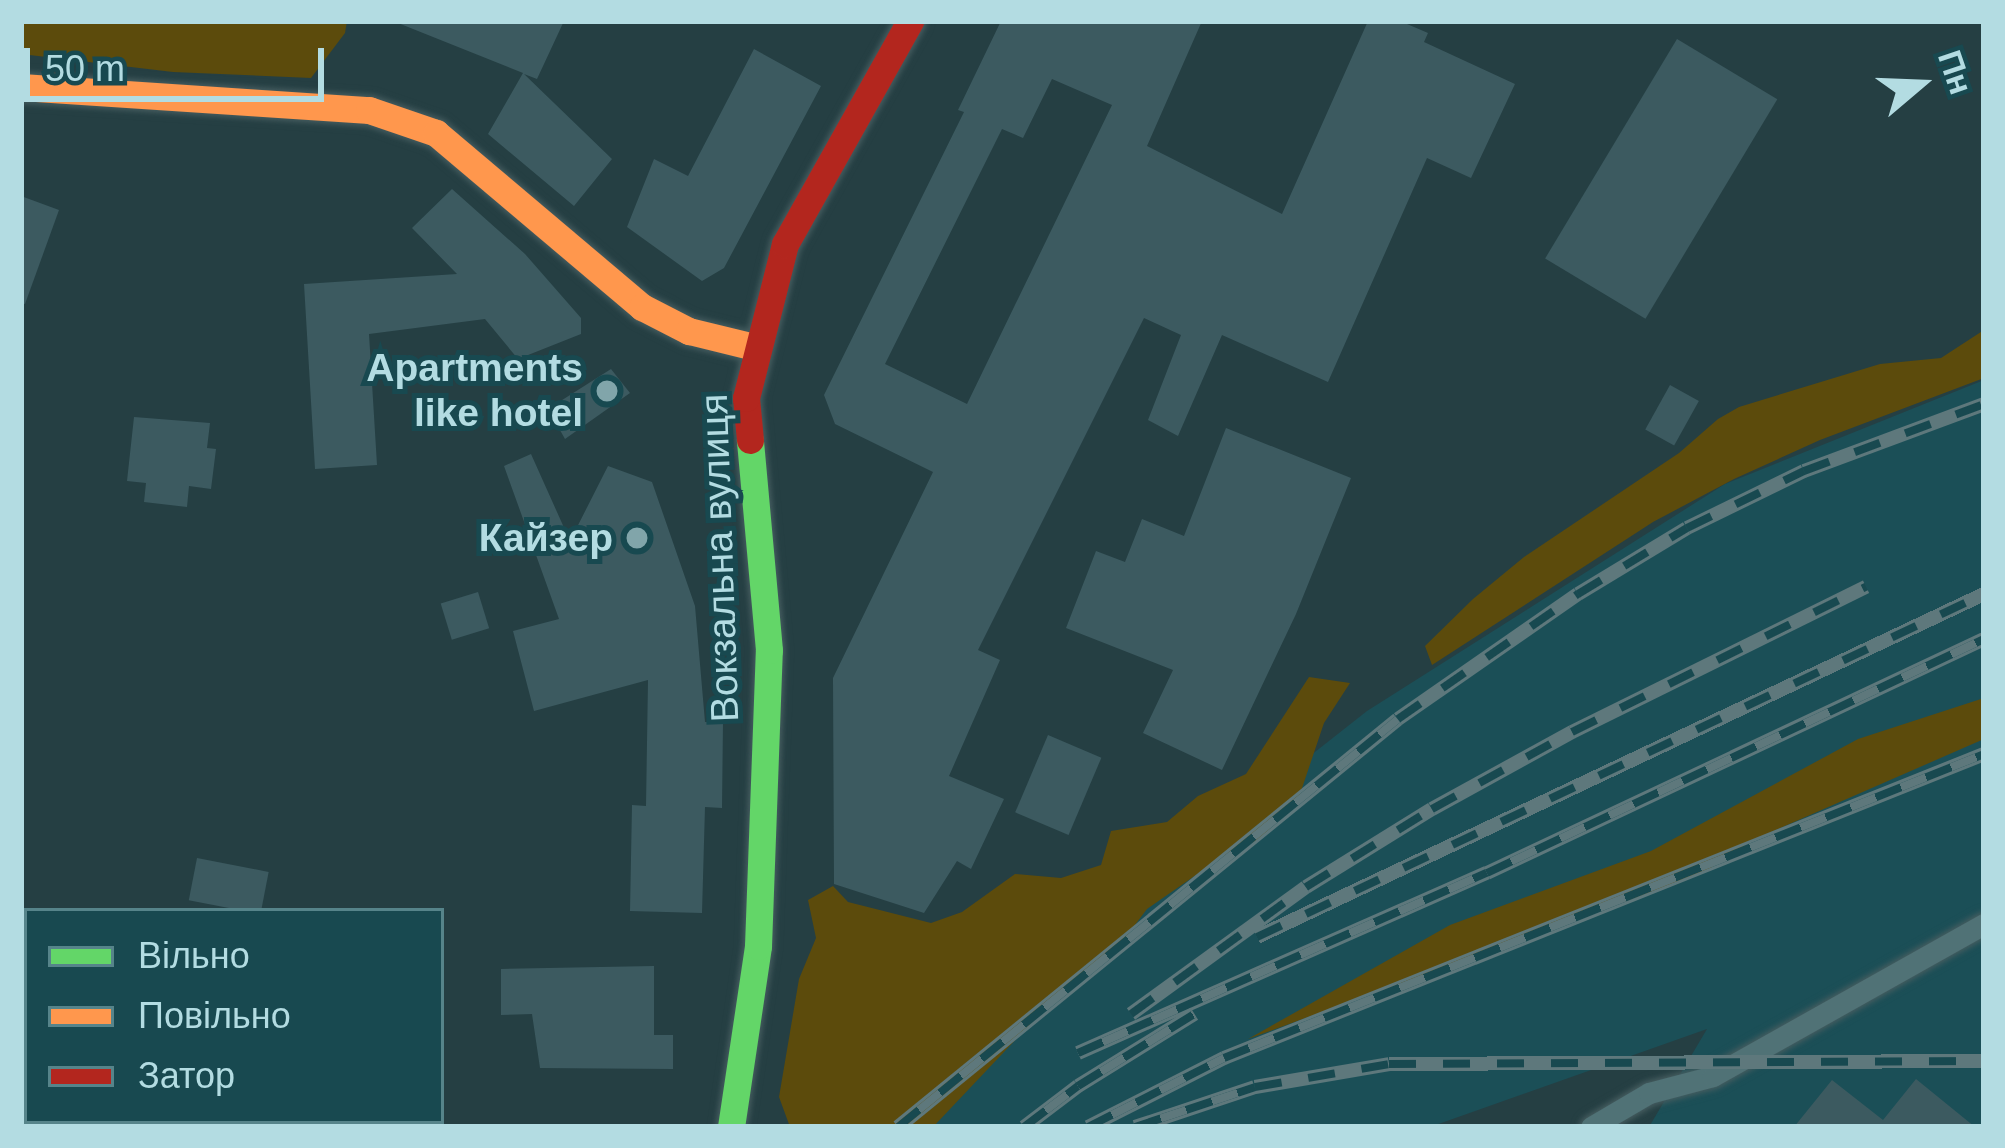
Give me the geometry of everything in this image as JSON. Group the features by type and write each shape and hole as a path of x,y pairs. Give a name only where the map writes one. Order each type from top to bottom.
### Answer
{"main road":[{"name":"Вокзальна вулиця","path":"731,1127 758,946 769,650 746,398 785,244 910,21"},
{"path":"21,87 369,110 414,125 436,133 642,307 689,331 758,348"}],"lane":[{"path":"1592,1127 1649,1093 1713,1076 1984,924"}],"shaded area":[{"path":"21,21 347,21 345,33 311,78 173,72 21,54"},
{"path":"1984,330 1984,378 1820,440 1734,479 1653,522 1432,665 1425,646 1473,599 1524,557 1679,453 1718,419 1739,407 1880,364 1941,358"},
{"path":"1984,380 1984,1127 1649,1127 1707,1029 1430,1127 839,1127 1367,711 1725,484"},
{"path":"1309,677 1350,683 1324,723 1299,797 1259,840 1232,850 1147,909 1116,950 1057,996 933,1127 790,1127 779,1097 799,979 816,938 808,900 833,886 848,902 931,923 962,912 1015,874 1061,878 1101,865 1111,831 1167,822 1198,796 1246,774"},
{"path":"1984,698 1984,739 1753,840 1703,873 1248,1039 1450,925 1651,851 1858,739"},
{"path":"21,1009 24,1124 242,1124 240,1127 21,1127"}],"building":[{"path":"393,21 564,21 537,79 524,74 612,159 574,206 488,134 523,73"},
{"path":"1001,21 1202,21 1147,146 1282,214 1368,21 1400,21 1428,33 1424,42 1515,84 1471,178 1427,158 1328,382 1222,335 1178,436 1148,420 1181,335 1144,318 978,650 1000,660 949,776 1004,799 971,869 957,861 924,913 834,884 833,678 933,472 835,424 824,395 964,112 958,110","holes":["1052,79 1112,105 967,404 885,364 1002,129 1023,138"]},
{"path":"1677,39 1777,99 1645,319 1545,258"},
{"path":"754,49 821,86 724,268 702,281 627,227 654,159 688,176"},
{"path":"452,189 525,254 581,318 581,334 518,359 485,319 369,334 377,465 315,469 304,284 457,274 412,228"},
{"path":"21,196 59,210 25,304 21,303"},
{"path":"611,369 630,393 565,439 548,409"},
{"path":"1670,385 1699,401 1674,446 1645,430"},
{"path":"134,417 210,423 207,448 216,449 211,489 189,486 187,507 144,502 146,483 127,481"},
{"path":"1226,428 1351,478 1296,614 1222,770 1143,733 1173,670 1066,628 1096,551 1125,562 1142,519 1184,536"},
{"path":"531,454 570,541 608,466 652,482 695,606 705,722 723,722 722,808 705,807 702,913 630,911 632,805 646,806 648,680 534,711 513,631 559,619 504,466"},
{"path":"478,592 489,628 452,640 441,603"},
{"path":"1048,735 1101,758 1069,835 1015,812"},
{"path":"197,858 269,872 262,908 189,900"},
{"path":"654,966 654,1035 673,1035 673,1069 540,1068 532,1014 501,1015 501,969"},
{"path":"1916,1079 1975,1127 1794,1127 1832,1080 1883,1120"}],"railway":[{"path":"898,1127 1398,719 1578,594 1687,528 1804,471 1984,404"},
{"path":"1131,1014 1306,887 1432,809 1572,732 1866,587"},
{"path":"1257,937 1984,594"},
{"path":"1078,1053 1487,873 1984,639"},
{"path":"1088,1127 1224,1058 1984,754"},
{"path":"1024,1127 1078,1086 1194,1014"},
{"path":"1135,1127 1255,1087 1389,1064 1984,1061"}],"traffic: fast":[{"path":"731,1127 758,946 769,650 750,440"}],"traffic: slow":[{"path":"21,87 369,110 436,133 642,307 689,331 758,348"}],"traffic: jam":[{"path":"750,440 746,398 785,244 910,21"}],"place":[{"name":"Apartments like hotel","path":"607,391"},
{"name":"Кайзер","path":"637,538"}]}
